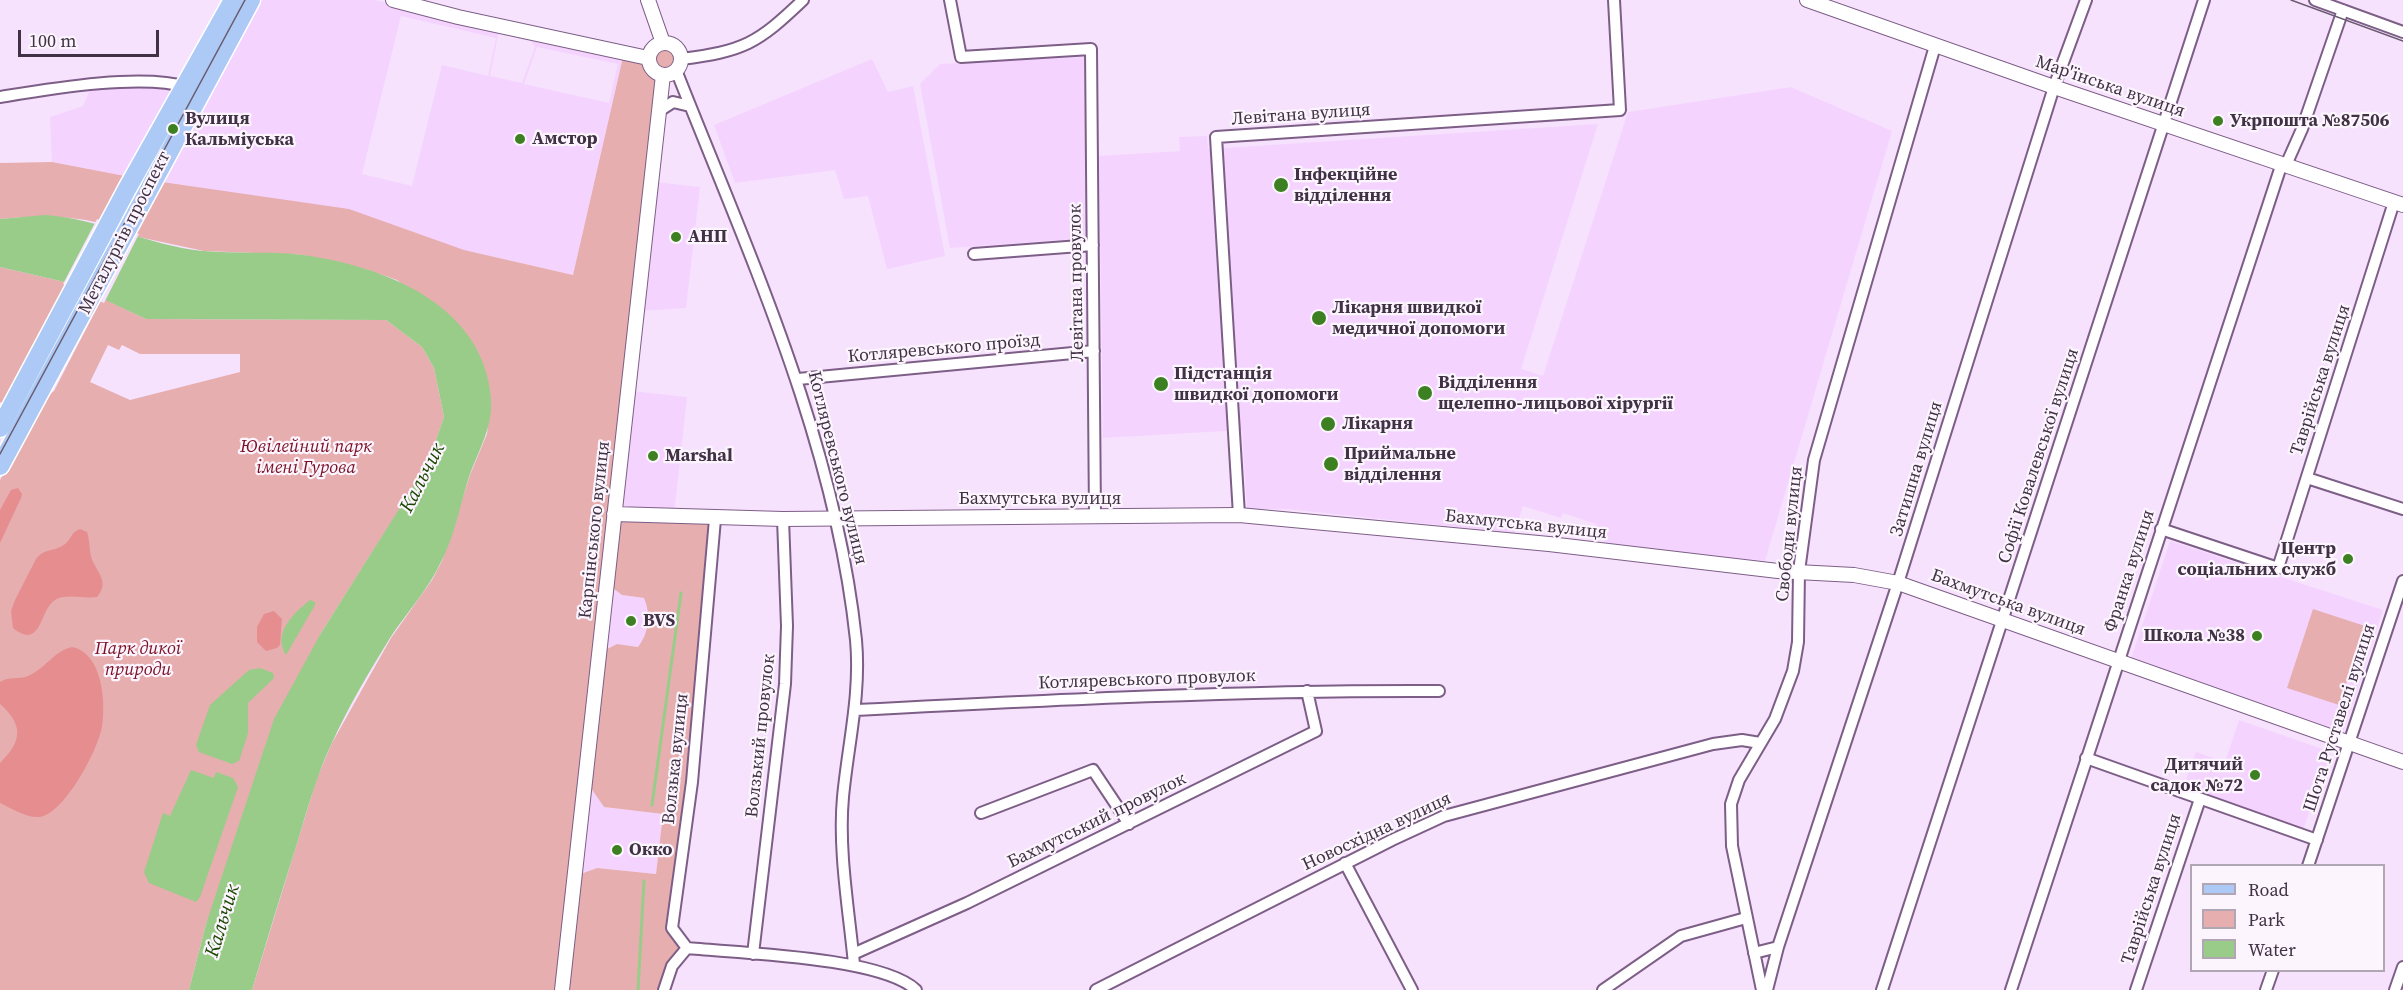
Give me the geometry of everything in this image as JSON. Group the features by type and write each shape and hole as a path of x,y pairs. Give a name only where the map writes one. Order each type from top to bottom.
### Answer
{"main road":[{"name":"Металургів проспект","path":"0,466 78,325 143,198 233,0"},
{"name":"Металургів проспект","path":"0,428 62,316 127,189 250,0"}],"street":[{"path":"393,0 458,17 648,58"},
{"path":"648,0 663,43"},
{"path":"673,68 674,46 663,43 653,48 648,58 652,69 673,68 721,54 760,39 803,0"},
{"name":"Левітана провулок","path":"950,0 962,57 1090,49 1095,517"},
{"name":"Левітана вулиця","path":"1239,515 1216,137 1620,110 1614,0"},
{"name":"Мар'їнська вулиця","path":"1807,0 2054,87 2399,203"},
{"name":"Затишна вулиця","path":"1767,990 1778,947 1898,583 2054,87 2086,0"},
{"name":"Софії Ковалевської вулиця","path":"1882,990 2204,0"},
{"path":"2315,0 2403,33"},
{"name":"Франка вулиця","path":"2011,990 2117,661 2284,164 2302,129 2343,10"},
{"name":"Свободи вулиця","path":"1754,953 1732,846 1731,804 1739,780 1779,710 1793,671 1798,642 1799,572 1814,460 1935,46"},
{"name":"Котляревського вулиця","path":"673,68 798,379 836,518 856,642 856,710 842,824 853,959"},
{"name":"Карпінського вулиця","path":"562,990 659,111 673,68"},
{"path":"0,97 67,87 146,82 192,89"},
{"path":"659,111 673,102 690,106"},
{"name":"Таврійська вулиця","path":"2161,529 2278,568 2399,203"},
{"path":"974,254 1093,245"},
{"name":"Котляревського проїзд","path":"798,379 1094,351"},
{"path":"2307,478 2403,509"},
{"name":"Бахмутська вулиця","path":"614,514 715,519 1239,515 1315,520 1799,572 1854,575 1898,583 2403,762"},
{"name":"Волзька вулиця","path":"687,948 672,928 692,782 715,519"},
{"name":"Волзький провулок","path":"753,954 785,684 787,626 783,519"},
{"name":"Шота Руставелі вулиця","path":"2309,864 2403,581"},
{"name":"Котляревського провулок","path":"856,710 1114,697 1307,691 1438,691"},
{"name":"Бахмутський провулок","path":"853,959 1316,731 1307,691"},
{"name":"Новосхідна вулиця","path":"1096,990 1444,816 1713,744 1742,740 1760,743"},
{"path":"2086,758 2317,840"},
{"path":"981,813 1093,770 1129,824"},
{"name":"Таврійська вулиця","path":"2136,990 2200,799"},
{"path":"1346,863 1412,990"},
{"path":"1603,990 1617,986 1681,936 1746,918"},
{"path":"1762,990 1754,953 1778,947"},
{"path":"664,990 672,966 687,948 853,959 898,978 916,990"},
{"path":"2395,990 2403,967"},
{"path":"2266,990 2272,972"}],"shaded area":[{"path":"258,0 375,0 499,30 490,76 522,83 535,47 531,41 517,38 518,34 623,57 573,275 162,182","holes":["401,16 496,38 488,76 442,65 412,186 362,174","537,47 618,64 609,103 524,84"]},
{"path":"1084,57 1088,238 950,248 920,84 940,64"},
{"path":"872,59 888,92 913,86 945,256 887,269 868,196 844,199 835,170 735,183 714,125"},
{"path":"146,84 175,87 125,176 52,162 50,117 83,106 91,87"},
{"path":"1791,87 1892,131 1765,561 1604,543 1607,534 1595,530 1596,524 1563,513 1561,518 1523,506 1514,533 1287,509 1247,509 1242,430 1103,438 1099,156 1180,151 1179,137 1207,136 1208,149 1598,124 1521,369 1543,376 1628,112"},
{"path":"655,182 700,187 686,308 641,311"},
{"path":"632,391 687,397 674,515 618,512"},
{"path":"18,488 22,494 21,498 0,543 0,510 11,490"},
{"path":"80,529 87,532 91,556 101,576 103,586 101,591 97,597 64,597 55,600 35,632 30,635 22,634 13,628 11,611 36,559 42,553 65,544 74,532"},
{"name":"Школа №38","path":"2170,541 2383,610 2342,737 2130,662"},
{"path":"610,586 622,595 644,598 649,608 646,637 639,647 617,644 603,651"},
{"path":"274,611 282,619 280,645 266,651 257,642 257,627 264,614"},
{"path":"72,647 82,651 90,658 96,668 102,691 102,726 87,765 69,794 48,814 39,817 29,816 0,803 0,763 16,741 17,727 0,704 0,682 28,676 60,652"},
{"name":"Дитячий садок №72","path":"2239,720 2331,752 2303,830 2183,788 2196,752 2225,762"},
{"path":"588,784 604,807 663,814 656,874 597,868 578,875"}],"green space":[{"path":"665,49 672,52 675,59 672,66 665,69 658,66 655,59 658,52"},
{"path":"623,57 643,61 648,72 658,79 557,990 252,990 317,778 332,743 391,638 432,580 442,561 470,475 487,434 491,400 484,367 466,334 397,280 365,269 303,255 204,251 134,236 162,182 349,209 464,250 573,275"},
{"path":"52,162 125,176 100,223 50,217 0,219 0,163"},
{"path":"0,267 69,283 5,405 0,402"},
{"path":"102,298 146,319 386,320 422,347 434,368 444,417 428,464 321,633 206,924 189,990 0,990 0,480 46,397 54,391","holes":["108,345 119,350 122,345 140,354 240,354 240,372 130,400 90,382"]},
{"path":"617,521 715,524 672,928 687,948 664,990 565,990 578,875 597,868 656,874 663,814 604,807 588,784 603,651 617,644 638,647 645,636 648,623 648,610 644,598 622,595 610,586"},
{"path":"2313,609 2365,626 2339,705 2287,688"}],"water":[{"name":"Кальчик","path":"45,215 86,221 182,248 215,252 303,255 334,260 365,269 396,280 424,296 450,315 470,338 484,366 491,399 490,420 469,477 450,540 431,581 390,638 366,677 325,758 252,990 189,990 206,924 274,719 321,633 428,463 444,417 434,368 422,347 386,320 146,319 69,283 0,267 0,219"},
{"path":"310,600 315,602 315,605 286,655 282,647 283,631 292,617"},
{"path":"260,668 273,673 274,678 248,703 248,733 239,761 232,764 199,752 196,745 210,705 249,670"},
{"path":"191,770 214,778 216,772 233,778 238,787 200,897 196,902 149,883 144,872 163,813 170,816"}],"pier":[{"path":"97,219 139,234 104,303 63,284"}],"waterway":[{"path":"652,805 681,593"},
{"path":"638,990 644,881"}],"tram line":[{"path":"0,454 245,0"},
{"path":"2291,0 2403,41"}],"place":[{"name":"Укрпошта №87506","path":"2218,121"},
{"name":"Вулиця Кальміуська","path":"173,129"},
{"name":"Амстор","path":"520,139"},
{"name":"Інфекційне відділення","path":"1281,185"},
{"name":"АНП","path":"676,237"},
{"name":"Лікарня швидкої медичної допомоги","path":"1319,318"},
{"name":"Підстанція швидкої допомоги","path":"1161,384"},
{"name":"Відділення щелепно-лицьової хірургії","path":"1425,393"},
{"name":"Лікарня","path":"1328,424"},
{"name":"Marshal","path":"653,456"},
{"name":"Приймальне відділення","path":"1331,464"},
{"name":"Центр соціальних служб","path":"2348,559"},
{"name":"BVS","path":"631,621"},
{"name":"Школа №38","path":"2257,636"},
{"name":"Дитячий садок №72","path":"2255,775"},
{"name":"Окко","path":"617,850"}],"park label":[{"name":"Ювілейний парк імені Гурова","path":"306,457"},
{"name":"Парк дикої природи","path":"138,659"}]}
